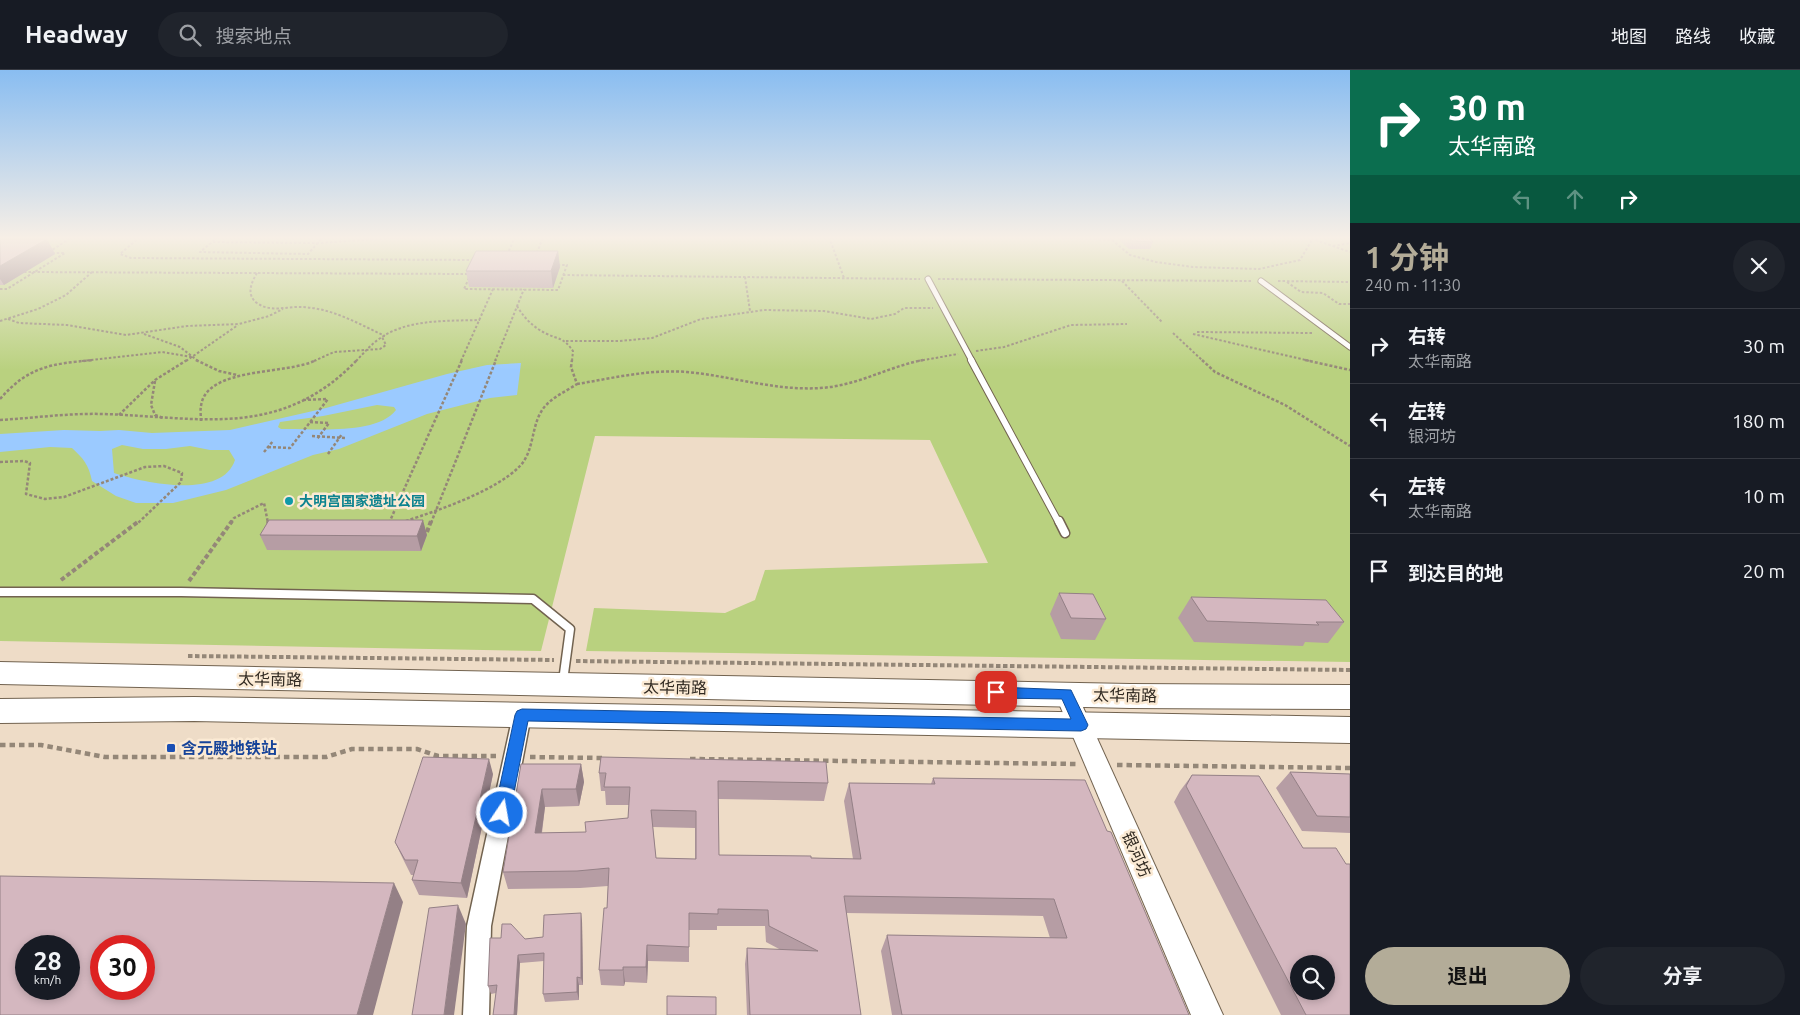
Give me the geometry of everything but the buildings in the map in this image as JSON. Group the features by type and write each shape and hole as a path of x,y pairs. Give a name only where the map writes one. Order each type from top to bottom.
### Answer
{"main road":[{"name":"太华南路","path":"0,673 564,673 1066,694 1350,697"},
{"path":"0,710 194,709 1350,730"}],"street":[{"name":"银河坊","path":"1066,694 1207,1015"},
{"path":"476,1015 479,926 522,715"}],"lane":[{"path":"929,281 1065,533"},
{"path":"1261,281 1350,347"},
{"path":"0,592 181,592 533,599 570,629 564,673"}],"path":[{"path":"0,289 8,289 21,281"},
{"path":"0,322 38,309 66,295 82,281"},
{"path":"201,421 199,411 202,400 207,391 223,381 256,372 296,368 310,364 332,352 367,351 380,349 386,345 383,336 342,316 303,307 283,309 259,305 252,300 249,292 253,281"},
{"path":"468,281 464,289 558,290 561,281"},
{"path":"746,281 750,311"},
{"path":"1123,281 1162,322"},
{"path":"1286,281 1302,292 1323,293 1339,304 1350,304"},
{"path":"1292,281 1350,282"},
{"path":"395,524 388,527 494,289"},
{"path":"427,532 524,289"},
{"path":"517,306 524,318 545,333 566,341 620,341 652,338 700,319 750,311 798,310 871,318 895,314 904,308 943,308"},
{"path":"8,319 19,323 67,324 126,335 144,334 187,326 238,324 270,316 283,309"},
{"path":"0,420 82,414 201,421 222,421 258,416 278,411 325,389 383,336 410,327 480,320"},
{"path":"119,415 155,380 192,357 238,324"},
{"path":"403,522 435,511 497,482 520,465 529,449 542,411 558,396 577,384 656,371 730,377 792,389 822,388 858,382 920,360 1004,347 1071,325 1127,324"},
{"path":"1332,333 1195,333 1350,370"},
{"path":"144,334 170,342 192,357"},
{"path":"1173,334 1216,372 1285,405 1350,446"},
{"path":"566,341 573,351 572,367 577,384"},
{"path":"0,399 19,379 35,370 53,364 162,352 192,357 207,364 214,371 240,376"},
{"path":"155,380 151,406 155,415 166,420"},
{"path":"268,447 290,448 328,400 302,400"},
{"path":"310,422 329,423 318,438"},
{"path":"312,436 318,438 340,436 345,438"},
{"path":"328,454 340,436"},
{"path":"264,452 273,441"},
{"path":"0,462 24,462 30,464 26,494 34,498 62,497 142,467 173,468 182,473 181,482 134,526 44,592"},
{"path":"181,592 234,518 264,503 269,527 279,527"},
{"path":"179,656 564,673 1350,670"},
{"path":"0,745 41,745 105,757 326,757 352,749 417,749 438,756 613,758"},
{"path":"682,759 1350,768"}],"green space":[{"name":"大明宫国家遗址公园","path":"0,281 1350,281 1350,662 586,651 594,608 725,613 755,600 765,570 988,563 930,440 595,436 541,651 0,641"}],"water":[{"path":"521,363 517,395 490,398 427,414 339,449 313,455 226,490 173,503 136,503 116,496 92,481 85,462 72,448 50,447 0,452 0,434 64,430 119,430 152,433 230,430 326,408 447,374 487,365","holes":["377,405 394,407 396,410 387,418 374,424 359,427 342,429 281,429 278,427 280,422 323,416","122,445 143,449 190,446 210,450 229,450 235,460 227,472 215,480 199,484 162,484 114,473 112,449"]}],"place":[{"name":"大明宫国家遗址公园","path":"289,501"},
{"name":"含元殿地铁站","path":"171,748"}],"route":[{"path":"502,813 522,715 1081,725 1066,694 996,692"}]}
